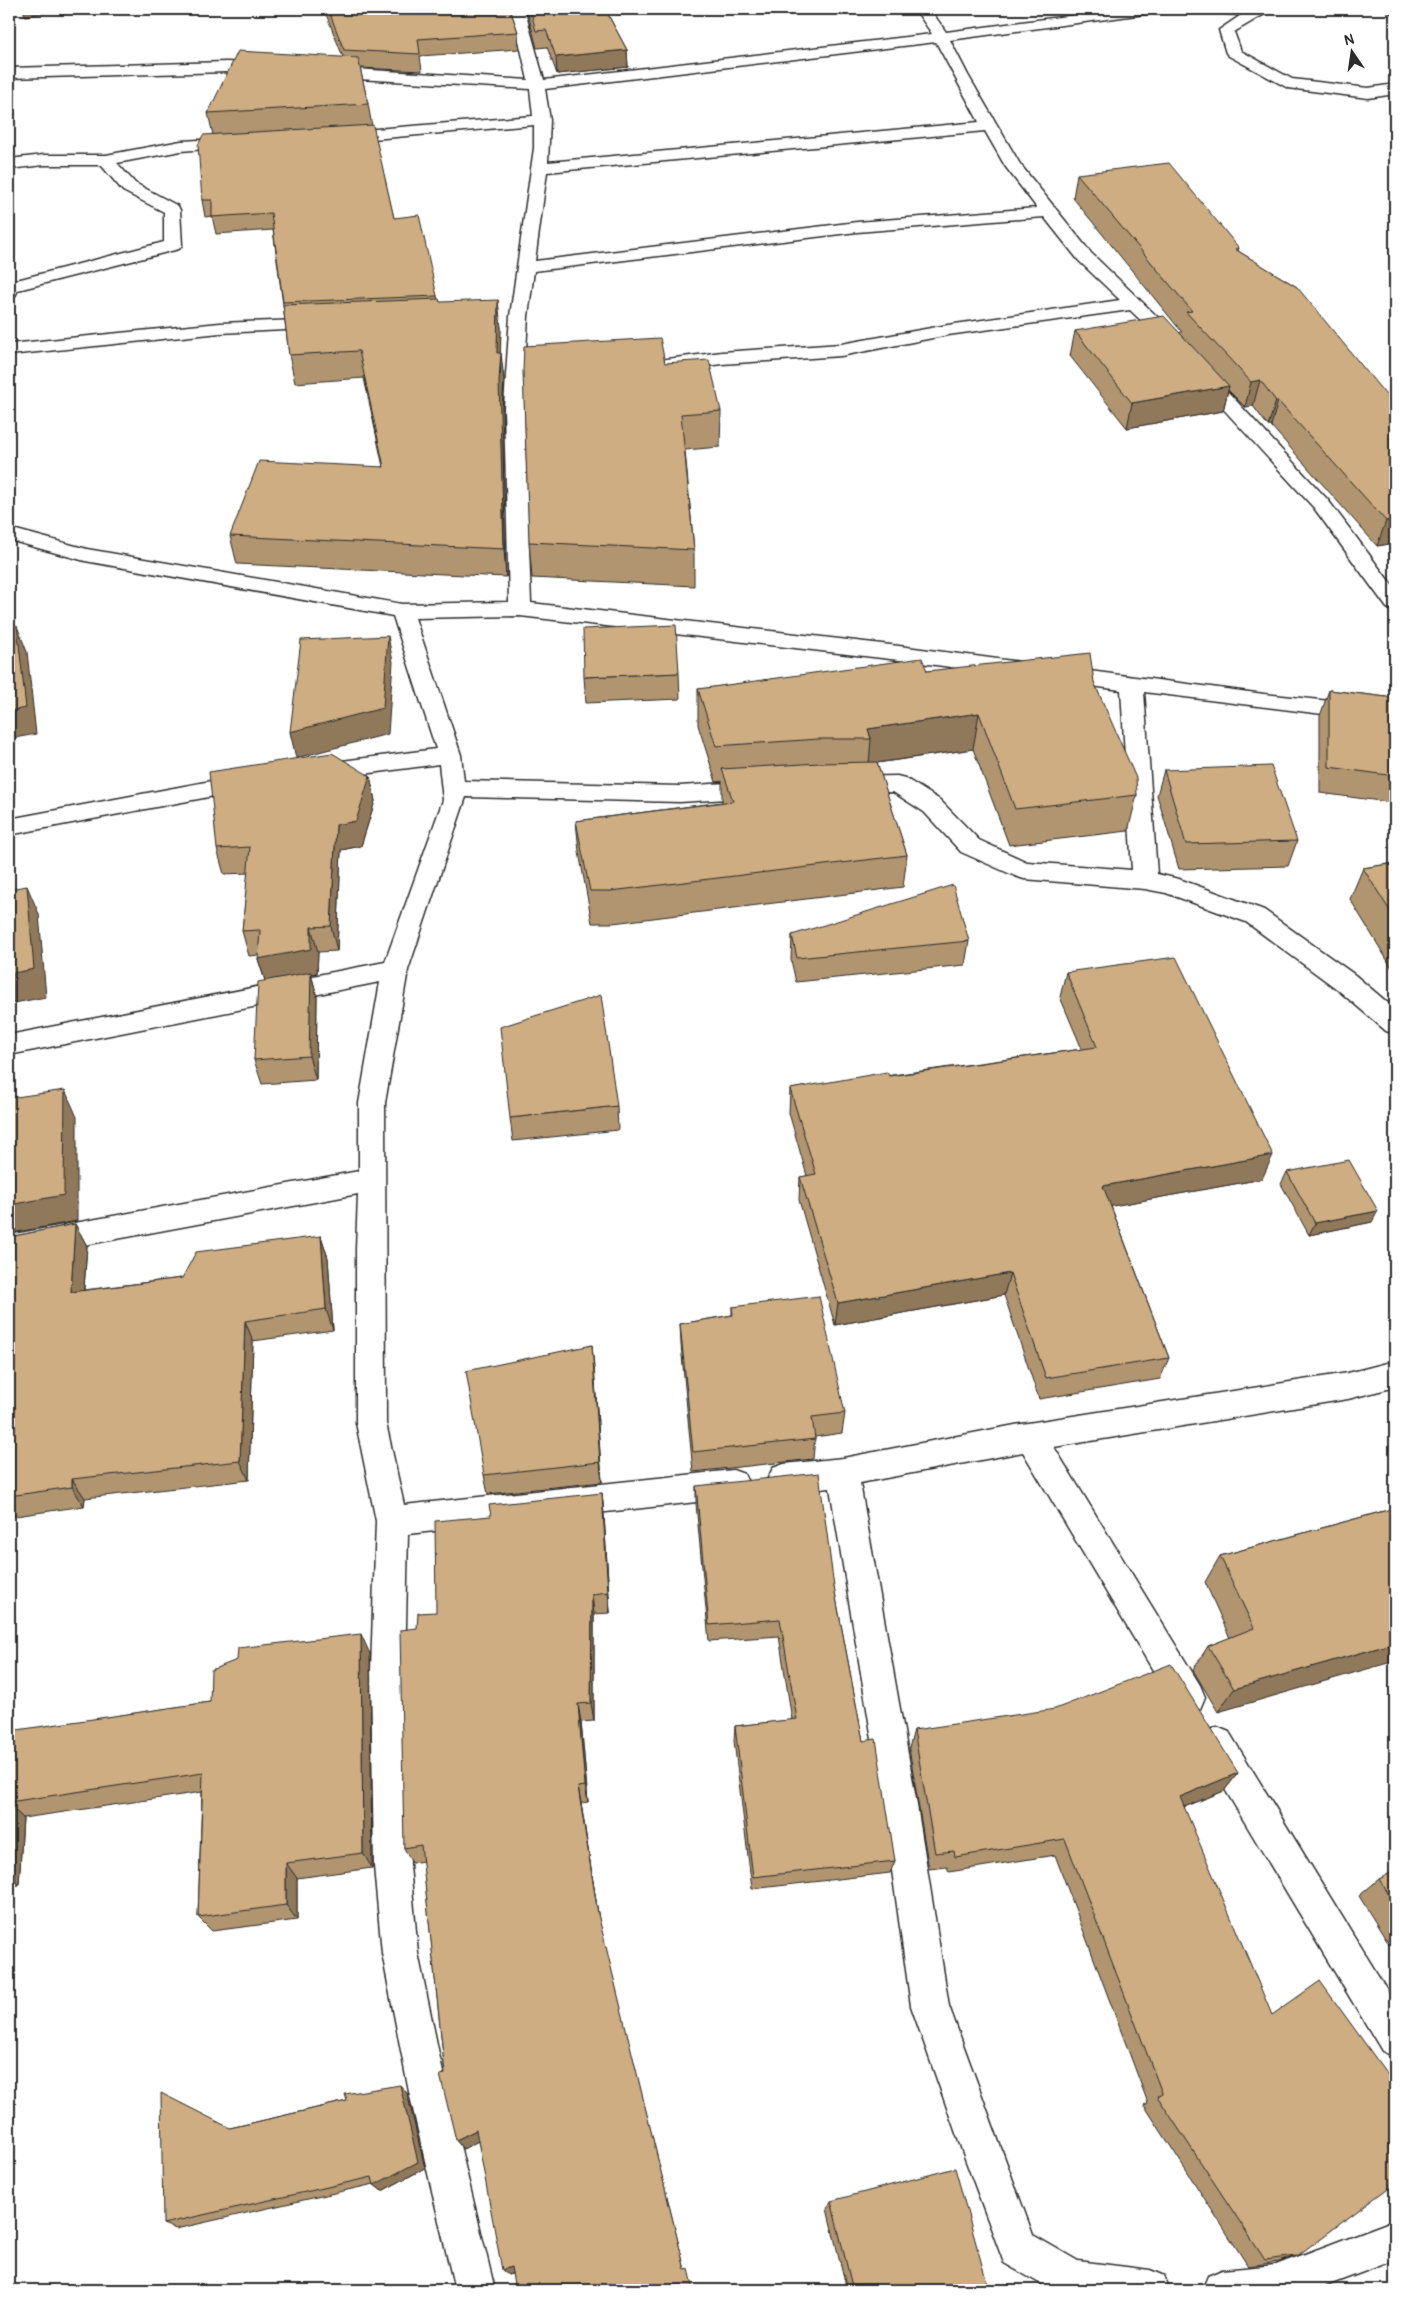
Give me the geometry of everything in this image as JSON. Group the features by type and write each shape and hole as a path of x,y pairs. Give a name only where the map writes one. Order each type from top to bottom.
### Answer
{"street":[{"path":"515,9 519,15 535,67 542,120 542,148 519,316 515,375 514,408 520,609"},
{"path":"922,9 941,37 1013,166 1049,212 1085,257 1133,304 1321,504 1395,603"},
{"path":"304,71 537,85 941,37 1152,9"},
{"path":"1211,9 1259,10"},
{"path":"1259,10 1226,30 1234,53 1288,83 1368,93 1395,89"},
{"path":"9,74 41,71 227,67 285,70"},
{"path":"321,138 542,120"},
{"path":"538,168 989,126"},
{"path":"9,164 44,160 106,160 181,146 251,142"},
{"path":"9,292 10,287 174,246 172,210 129,187 106,160"},
{"path":"526,267 857,227 1049,212"},
{"path":"642,367 722,358 841,350 948,330 1133,304"},
{"path":"499,317 519,316"},
{"path":"9,350 220,328 339,323"},
{"path":"515,375 583,371"},
{"path":"9,534 84,555 402,611 520,609 899,653 1395,715"},
{"path":"402,611 448,755 454,800 395,970 372,1103 373,1180 370,1248 372,1423 392,1521 388,1690 392,1866 400,1953 428,2092 475,2290"},
{"path":"1132,683 1145,880"},
{"path":"300,774 448,755"},
{"path":"9,827 270,778"},
{"path":"825,785 897,784 932,806 970,846 1024,870 1145,880 1170,885 1255,916 1346,982 1395,1024"},
{"path":"453,789 680,794 777,788"},
{"path":"9,1045 395,970"},
{"path":"9,1247 373,1180"},
{"path":"392,1521 844,1472 1031,1437 1348,1386 1395,1374"},
{"path":"1031,1437 1395,2038"},
{"path":"844,1472 899,1799 930,2006 983,2156 1018,2248 1073,2280 1150,2290"},
{"path":"1222,2290 1276,2285 1395,2240"}],"building":[{"path":"328,9 510,9 518,32 418,39 420,54 344,50"},
{"path":"530,9 605,9 627,50 556,57 546,30 536,31"},
{"path":"238,51 358,58 368,104 208,113"},
{"path":"373,125 394,218 419,215 437,296 283,302 271,213 212,217 212,200 202,200 198,145 203,135"},
{"path":"1169,163 1239,248 1235,249 1297,287 1395,406 1395,519 1386,521 1276,401 1260,380 1251,382 1186,312 1192,311 1077,174"},
{"path":"439,299 440,302 498,300 497,353 501,353 499,381 504,549 230,536 259,461 384,467 359,351 289,355 283,305"},
{"path":"1164,316 1229,386 1132,403 1075,331"},
{"path":"660,338 665,363 709,360 721,411 681,414 694,550 529,542 523,372 524,346"},
{"path":"676,625 679,673 584,677 583,629"},
{"path":"17,626 26,708 9,711 9,628"},
{"path":"388,636 383,708 290,732 301,640"},
{"path":"1090,653 1094,682 1136,778 1137,795 1015,809 979,713 868,729 871,739 819,739 716,746 698,689 922,658 927,671"},
{"path":"1329,690 1395,698 1395,776 1329,767"},
{"path":"332,753 370,776 356,821 336,825 331,926 311,927 311,949 258,959 260,930 242,931 250,847 217,849 209,772"},
{"path":"877,762 907,855 611,891 590,891 576,821 733,801 722,769 819,763"},
{"path":"1271,766 1297,841 1186,844 1164,770"},
{"path":"1395,863 1395,919 1363,868"},
{"path":"953,885 969,941 797,958 792,935"},
{"path":"27,886 34,969 9,974 9,889"},
{"path":"1176,957 1273,1155 1103,1186 1169,1358 1046,1378 1010,1273 838,1303 800,1177 816,1174 790,1089 887,1072 889,1076 1097,1047 1066,972"},
{"path":"311,972 309,1056 254,1060 258,982"},
{"path":"601,995 617,1106 510,1118 500,1027"},
{"path":"65,1090 64,1195 9,1205 9,1098"},
{"path":"1349,1160 1378,1211 1315,1223 1287,1172"},
{"path":"75,1224 71,1292 182,1278 196,1252 321,1236 326,1309 245,1321 240,1461 72,1479 72,1487 9,1496 9,1237"},
{"path":"819,1296 845,1413 812,1417 815,1439 693,1452 680,1324 733,1315 732,1307"},
{"path":"592,1345 600,1462 484,1475 466,1371"},
{"path":"819,1473 834,1587 863,1741 876,1739 895,1861 753,1877 735,1726 797,1719 780,1619 709,1625 696,1486"},
{"path":"602,1493 608,1592 592,1594 591,1703 578,1704 585,1786 578,1787 598,1914 685,2270 689,2269 694,2290 515,2290 511,2267 502,2270 476,2130 456,2140 440,2075 445,2074 421,1845 404,1848 400,1630 417,1628 418,1613 436,1612 435,1521 491,1516 489,1505"},
{"path":"1395,1508 1395,1643 1234,1689 1208,1646 1254,1628 1220,1556"},
{"path":"361,1634 363,1853 286,1863 286,1905 198,1917 203,1773 9,1802 9,1726 11,1726 10,1731 210,1702 211,1670 237,1660 238,1648"},
{"path":"1171,1664 1238,1773 1180,1797 1272,2015 1320,1981 1395,2085 1395,2183 1297,2256 1265,2260 1157,2096 1162,2093 1065,1839 955,1857 954,1851 935,1853 914,1730 1055,1709"},
{"path":"1395,1871 1395,1904 1379,1879"},
{"path":"400,2085 418,2162 374,2185 372,2177 163,2224 161,2093 230,2128 347,2101 345,2094"},
{"path":"955,2168 989,2290 853,2290 831,2201"}]}
